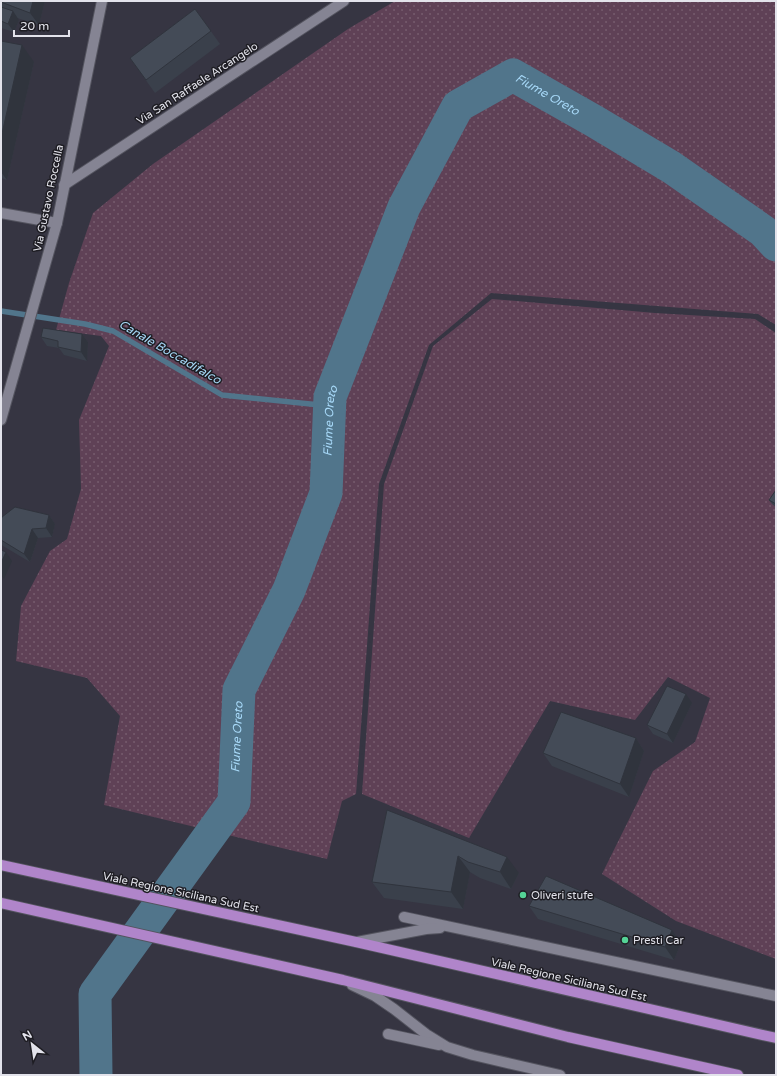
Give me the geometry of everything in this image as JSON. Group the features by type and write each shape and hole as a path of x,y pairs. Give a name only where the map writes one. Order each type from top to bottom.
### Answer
{"main road":[{"name":"Viale Regione Siciliana Sud Est","path":"1,865 356,942 776,1038"},
{"path":"1,904 343,980 568,1037 738,1075"}],"street":[{"name":"Via Gustavo Roccella","path":"1,420 28,330 57,223 102,1"},
{"name":"Via San Raffaele Arcangelo","path":"64,185 344,1"},
{"path":"1,213 57,223"},
{"name":"Viale Regione Siciliana Sud Est","path":"404,917 776,996"},
{"name":"Viale Regione Siciliana Sud Est","path":"356,942 426,929 442,928 468,930"},
{"path":"343,980 375,996 426,1034 447,1047"},
{"path":"388,1034 560,1075"}],"shaded area":[{"path":"395,1 776,1 776,325 758,314 491,293 429,345 379,484 356,794 342,801 327,859 104,805 120,716 87,678 16,661 21,606 50,551 67,539 81,489 79,420 109,346 101,336 56,330 69,283 93,213 153,164 348,29"},
{"path":"492,299 655,313 755,319 776,333 776,959 676,921 602,874 653,771 695,742 710,698 668,677 635,720 550,701 469,838 362,794 384,484 433,346"}],"building":[{"path":"1,1 33,1 30,13"},
{"path":"1,7 13,11 8,24 1,21"},
{"path":"195,9 211,31 146,80 130,58"},
{"path":"1,41 22,45 1,138"},
{"path":"43,328 82,334 81,352 58,347 58,341 41,337"},
{"path":"776,490 776,504 769,500"},
{"path":"15,507 49,515 46,528 32,529 24,554 1,540 1,519"},
{"path":"1,550 6,552 1,563"},
{"path":"667,686 686,694 667,734 647,725"},
{"path":"561,712 636,738 620,784 543,753"},
{"path":"387,810 507,857 500,872 468,862 458,856 451,892 372,882"},
{"path":"546,876 672,930 665,947 529,906"}],"waterway":[{"name":"Fiume Oreto","path":"96,1075 95,994 234,802 239,690 289,590 326,493 330,397 404,207 458,106 513,75 671,167 763,231 776,245"},
{"name":"Canale Boccadifalco","path":"1,311 85,324 113,331 222,395 330,406"}],"place":[{"name":"Oliveri stufe","path":"523,895"},
{"name":"Presti Car","path":"625,940"}]}
